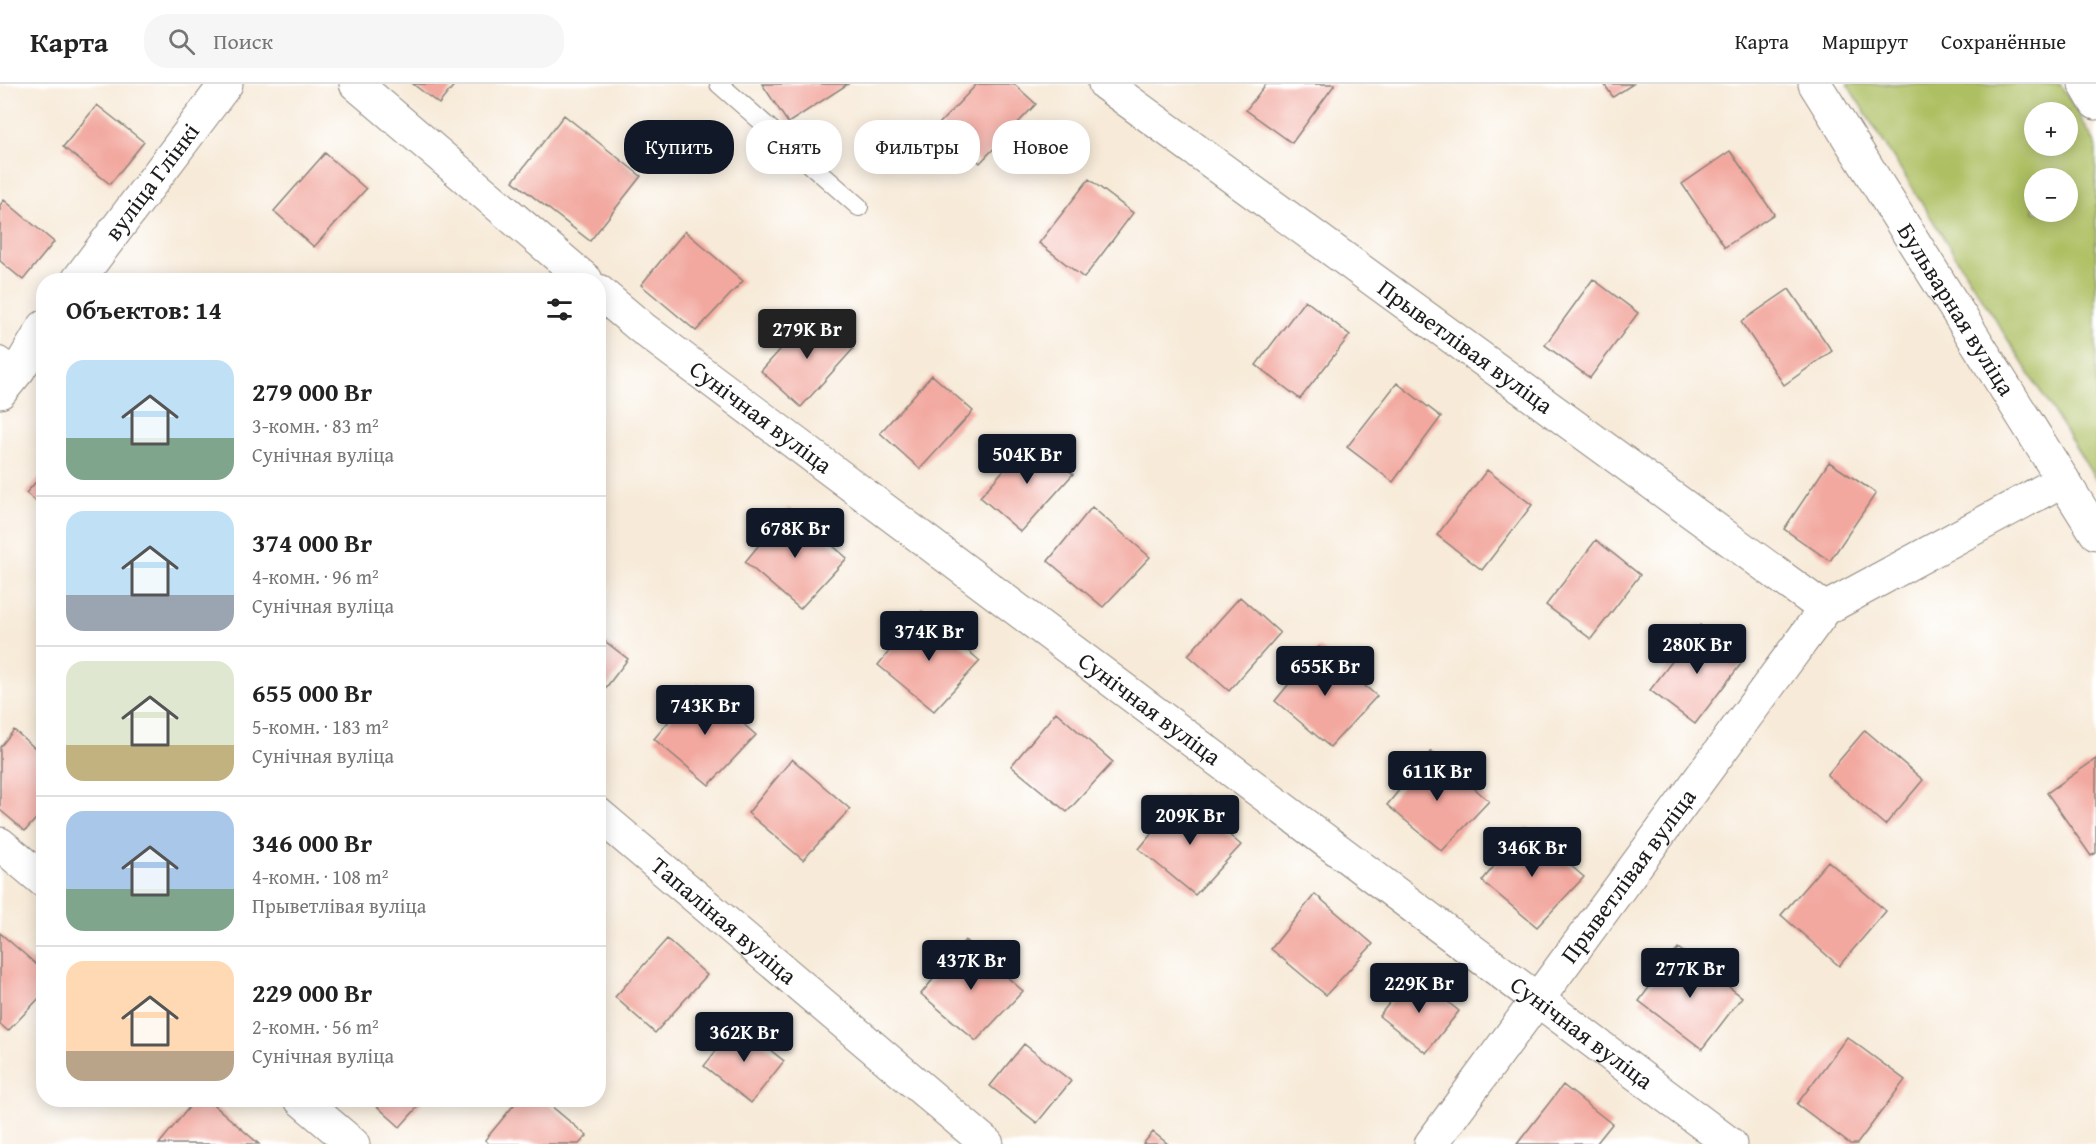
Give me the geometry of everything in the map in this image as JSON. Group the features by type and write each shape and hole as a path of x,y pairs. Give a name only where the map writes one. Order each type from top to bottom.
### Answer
{"street":[{"name":"вуліца Глінкі","path":"83,273 226,84"},
{"path":"356,84 578,273"},
{"name":"Прыветлівая вуліца","path":"1105,84 1826,609"},
{"name":"Бульварная вуліца","path":"1815,84 2096,533"},
{"path":"2085,84 2096,103"},
{"name":"Сунічная вуліца","path":"606,298 642,328 1730,1144"},
{"path":"6,372 36,342"},
{"name":"Прыветлівая вуліца","path":"1431,1144 1826,609 2062,480"},
{"name":"Тапаліная вуліца","path":"606,821 987,1144"},
{"path":"0,844 36,874"},
{"path":"309,1107 353,1144"}],"lane":[{"path":"719,84 859,207"}],"green space":[{"path":"1847,84 2060,84 2071,102 2024,102 2024,156 2078,156 2078,114 2096,144 2096,480"}],"building":[{"path":"413,84 455,84 439,104"},
{"path":"762,84 848,84 793,120 786,120"},
{"path":"977,84 1014,84 1036,104 1021,120 992,120 992,150 980,163 980,120 943,120"},
{"path":"1266,84 1335,84 1292,143 1246,110"},
{"path":"1604,84 1633,84 1613,97"},
{"path":"97,105 144,142 110,184 63,147"},
{"path":"564,115 624,163 624,174 641,176 590,241 513,181"},
{"path":"1730,151 1774,214 1725,247 1682,184"},
{"path":"325,153 366,189 314,247 274,211"},
{"path":"1089,179 1133,213 1084,278 1039,243"},
{"path":"4,200 54,242 23,280 0,261 0,205"},
{"path":"685,231 743,281 696,331 641,285"},
{"path":"1593,279 1638,313 1590,378 1545,345"},
{"path":"1789,289 1832,351 1784,385 1741,322"},
{"path":"1305,300 1350,335 1300,399 1256,365"},
{"path":"813,313 853,349 801,407 761,371"},
{"path":"932,375 973,411 920,469 880,433"},
{"path":"1397,383 1441,417 1393,482 1347,447"},
{"path":"1032,438 1073,474 1021,532 980,497"},
{"path":"1829,462 1876,493 1830,561 1784,529"},
{"path":"1487,470 1532,505 1482,570 1437,535"},
{"path":"36,482 36,501 26,493"},
{"path":"1092,507 1150,557 1103,607 1048,561"},
{"path":"789,508 847,558 800,609 745,562"},
{"path":"1596,540 1640,575 1591,639 1546,605"},
{"path":"1240,597 1280,633 1229,691 1188,655"},
{"path":"922,611 980,661 934,711 878,665"},
{"path":"1700,625 1744,660 1695,724 1650,690"},
{"path":"606,642 628,659 606,688"},
{"path":"1319,647 1377,696 1330,747 1275,701"},
{"path":"699,685 756,735 709,785 654,739"},
{"path":"1056,712 1113,762 1067,812 1011,766"},
{"path":"14,730 36,749 36,819 25,831 0,810 0,747"},
{"path":"1865,730 1923,780 1885,825 1827,775"},
{"path":"1431,751 1489,801 1442,851 1387,805"},
{"path":"792,759 850,809 803,860 748,813"},
{"path":"2096,759 2096,853 2091,856 2047,793"},
{"path":"1183,795 1241,845 1195,895 1139,849"},
{"path":"1526,827 1584,877 1537,927 1482,881"},
{"path":"1828,861 1886,911 1839,966 1781,915"},
{"path":"1315,894 1373,944 1326,995 1271,949"},
{"path":"0,933 36,964 36,1001 8,1031 0,1024"},
{"path":"667,939 707,975 655,1033 615,997"},
{"path":"965,940 1023,991 976,1041 921,994"},
{"path":"1678,948 1742,997 1702,1049 1639,1001"},
{"path":"1413,974 1459,1011 1426,1053 1379,1016"},
{"path":"737,1024 784,1061 751,1103 704,1066"},
{"path":"1847,1037 1905,1080 1857,1144 1850,1144 1797,1104"},
{"path":"1024,1044 1071,1081 1037,1123 990,1086"},
{"path":"1563,1085 1612,1124 1596,1144 1517,1144"},
{"path":"189,1107 216,1107 259,1144 159,1144"},
{"path":"378,1107 418,1107 400,1127"},
{"path":"512,1107 552,1107 587,1136 579,1144 489,1144 485,1140"},
{"path":"1153,1132 1168,1144 1143,1144"}]}
